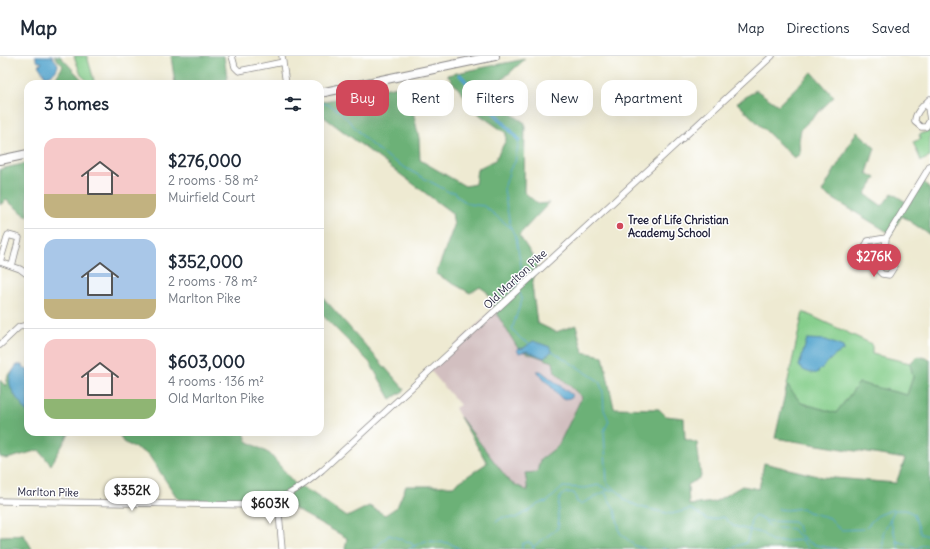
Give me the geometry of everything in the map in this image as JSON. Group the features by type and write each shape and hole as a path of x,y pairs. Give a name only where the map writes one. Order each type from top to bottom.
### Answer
{"highway":[{"path":"324,92 495,56"},
{"path":"0,160 24,155"}],"street":[{"path":"232,56 235,67 239,71 283,61"},
{"name":"Old Marlton Pike","path":"263,504 278,500 296,490 322,470 772,56"},
{"path":"283,61 285,80"},
{"path":"283,61 289,80"},
{"path":"886,238 868,241 865,247 879,271 882,274 889,275 894,267 885,252 886,238 930,166"},
{"path":"12,266 19,238 8,235 0,262 12,266 24,273"},
{"path":"0,345 19,327 24,326"},
{"path":"278,500 282,549"},
{"name":"Marlton Pike","path":"0,501 263,504"}],"shaded area":[{"path":"494,308 519,350 553,362 555,372 582,397 558,446 541,460 528,492 510,482 460,417 455,408 460,405 430,370"}],"green space":[{"path":"54,56 60,56 82,80 54,80 63,66"},
{"path":"74,56 87,56 94,80 87,80 81,75"},
{"path":"171,56 224,56 227,80 174,80"},
{"path":"525,59 502,80 462,80 462,93 454,83 454,80 451,80 447,75"},
{"path":"812,72 834,97 801,129 799,141 800,154 794,158 737,103 756,90 778,105"},
{"path":"397,86 397,116 414,116 419,138 420,160 465,186 475,184 477,169 495,160 506,140 506,133 481,116 514,116 525,123 524,192 538,204 549,203 519,235 537,263 532,285 537,323 556,332 576,325 583,352 603,356 614,408 659,409 666,416 684,418 685,439 697,443 701,477 688,485 689,505 714,502 742,486 759,489 764,463 822,477 896,483 905,459 775,438 787,385 801,403 836,413 859,383 907,395 913,377 910,363 918,356 930,359 930,549 345,549 347,538 275,498 220,501 178,499 148,454 123,442 120,436 245,436 247,441 270,454 295,484 311,492 347,517 369,506 385,515 397,507 406,486 453,486 487,463 460,417 510,482 528,491 525,473 537,472 540,460 558,446 582,397 555,372 553,362 519,350 498,316 487,292 480,287 470,293 436,274 454,226 452,213 324,117 324,101 336,99 336,116 389,116 389,88"},
{"path":"930,130 930,157 921,161 913,142 921,139 919,135"},
{"path":"857,131 875,148 867,173 876,178 865,194 882,206 892,193 909,204 923,180 930,190 930,235 902,216 891,234 822,192"},
{"path":"24,164 24,214 6,200 0,205 0,169"},
{"path":"324,299 405,390 391,399 370,363 324,317"},
{"path":"803,312 872,344 872,354 910,363 913,377 907,395 859,383 836,413 801,403 787,385"},
{"path":"21,365 24,367 24,436 68,436 51,465 39,450 7,459 0,457 0,380 6,386 8,375"},
{"path":"24,535 32,549 0,549 0,536"}],"water":[{"path":"35,56 52,56 58,64 56,71 45,76 38,65 42,62 38,62"},
{"path":"807,339 826,340 843,347 844,350 834,356 817,373 810,373 799,366"},
{"path":"533,341 550,347 552,351 544,358 527,351 519,353 517,351 517,349 524,348"},
{"path":"17,365 24,367 24,408 15,396 10,385 12,372"},
{"path":"537,371 541,371 572,395 572,398 562,399"}],"waterway":[{"path":"460,75 519,140"},
{"path":"324,104 328,104 342,113 367,141 391,159 449,192 455,192 458,197 469,204 484,206 511,228"},
{"path":"515,288 521,276 521,265 516,238 511,228 504,189 510,169 515,162 519,140"},
{"path":"520,293 522,299 512,329 521,339 530,344"},
{"path":"552,351 599,381 603,392 604,410 609,421 604,431 607,483 621,494 624,500 640,507 671,514 691,509 708,520 724,517 733,526 762,533 772,542 804,540"},
{"path":"496,522 503,517 515,518 531,510 538,504 547,502 563,487 585,488 599,485 609,490 614,490"},
{"path":"533,547 558,528 558,504 562,495 574,493 577,502 581,504 608,490"},
{"path":"605,493 615,510 620,533 635,546 645,549"},
{"path":"778,509 787,510 802,508 808,512 830,518 837,527 842,530 864,529 877,516 891,510 906,510 914,514 921,534 930,537"},
{"path":"883,549 883,533 894,511"},
{"path":"728,549 746,543 749,535 751,520 755,516 767,521 794,522 806,541 824,547 837,549"},
{"path":"890,519 899,549"},
{"path":"765,521 773,527 793,529 809,549"},
{"path":"374,549 389,535 411,543 414,546"},
{"path":"409,549 425,541 449,543 460,549"},
{"path":"896,541 910,545 916,549 923,545 930,545"},
{"path":"522,549 522,544 528,542 531,543 534,549"},
{"path":"661,549 667,549"}],"place":[{"name":"Tree of Life Christian Academy School","path":"620,226"}]}
